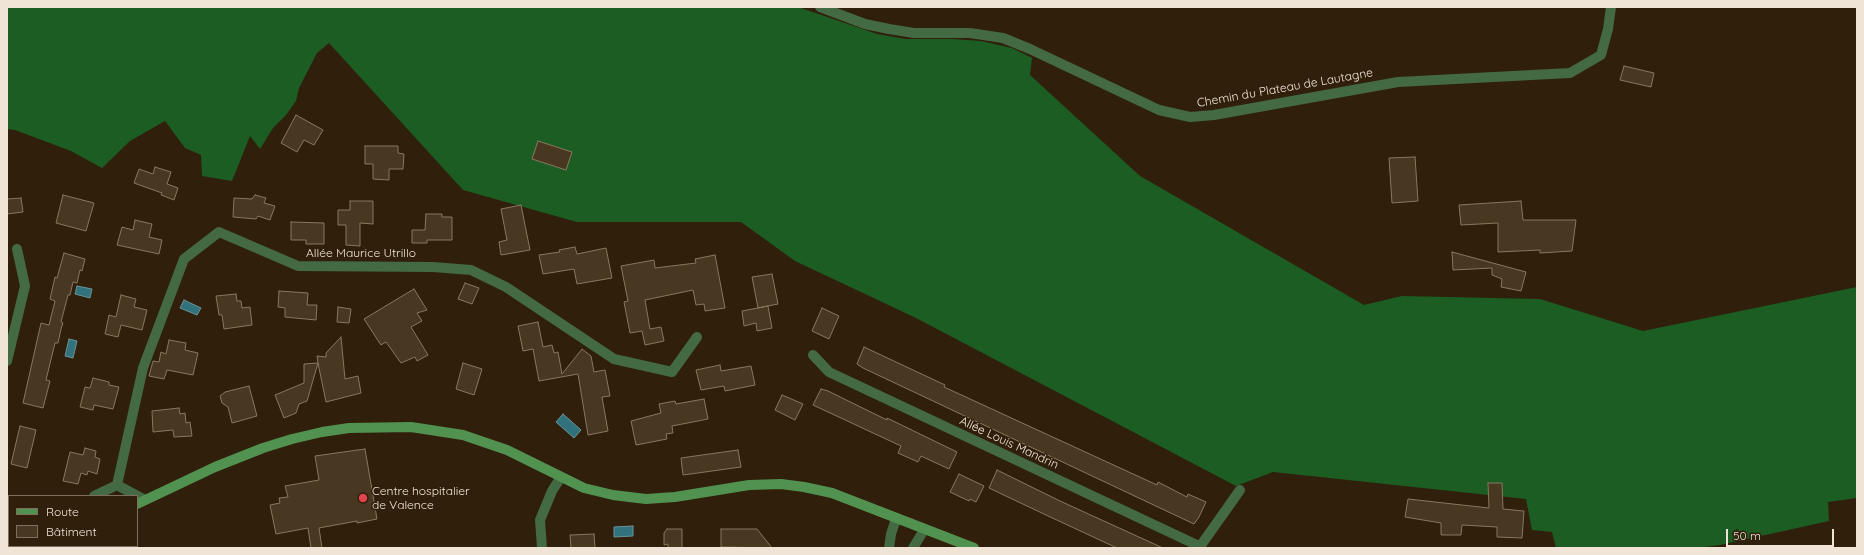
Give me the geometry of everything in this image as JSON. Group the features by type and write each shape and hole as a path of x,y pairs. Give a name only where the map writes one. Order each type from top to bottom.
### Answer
{"main road":[{"path":"141,502 215,467 262,448 322,432 349,428 411,427 463,434 507,450 584,488 613,495 646,499 675,497 749,485 781,484 804,487 832,494 974,548"}],"street":[{"name":"Chemin du Plateau de Lautagne","path":"820,7 865,24 902,31 914,33 970,33 1003,38 1030,49 1160,110 1190,117 1214,115 1398,82 1570,72 1601,55 1608,29 1611,7"},
{"name":"Allée Maurice Utrillo","path":"117,485 143,368 184,259 219,232 298,266 433,267 471,270 506,288 614,359 672,372 697,337"},
{"path":"7,361 25,286 17,249"},
{"name":"Allée Louis Mandrin","path":"813,355 830,372 1199,547"},
{"path":"542,548 540,520 552,491 561,477"},
{"path":"96,495 117,485 131,495"},
{"path":"1199,547 1240,490"},
{"path":"889,548 891,534 896,519"},
{"path":"913,548 924,530"}],"green space":[{"path":"7,7 798,7 877,34 906,39 952,39 981,41 1012,48 1032,58 1030,75 1140,176 1364,305 1402,296 1540,299 1643,331 1857,287 1857,498 1828,502 1829,521 1720,545 1696,548 1556,548 1552,532 1532,530 1526,499 1273,472 1236,486 916,318 795,261 741,222 577,222 463,190 329,43 317,53 299,88 296,101 286,115 273,128 260,149 250,136 232,181 202,176 201,155 185,148 165,121 130,141 102,168 71,151 15,130 7,129"}],"water":[{"path":"77,286 92,289 90,298 75,294"},
{"path":"184,300 201,308 197,315 180,308"},
{"path":"69,339 77,341 73,358 65,356"},
{"path":"563,414 581,430 574,438 556,422"},
{"path":"633,526 633,536 614,537 614,527"}],"building":[{"path":"1624,66 1654,73 1651,87 1620,80"},
{"path":"296,115 323,130 314,145 304,140 297,152 281,143"},
{"path":"538,141 572,152 566,170 532,159"},
{"path":"365,146 398,146 398,153 404,154 403,169 389,169 389,180 373,179 373,164 365,164"},
{"path":"1415,157 1418,201 1392,203 1389,158"},
{"path":"155,167 171,172 167,184 178,188 174,200 161,195 162,193 134,183 139,169 153,174"},
{"path":"63,195 94,203 86,231 56,223"},
{"path":"255,195 266,198 264,203 275,206 270,220 258,216 256,219 233,217 234,198 252,199"},
{"path":"21,198 23,212 7,214 7,199"},
{"path":"350,201 373,201 373,224 360,223 360,246 346,245 346,225 338,225 338,210 350,210"},
{"path":"1521,201 1523,220 1576,220 1572,251 1540,253 1540,250 1498,252 1498,223 1461,225 1459,205"},
{"path":"521,205 530,250 501,255 499,242 507,240 501,209"},
{"path":"426,214 442,214 442,217 452,217 452,240 427,240 427,243 412,243 412,230 425,230"},
{"path":"135,220 152,224 149,237 162,240 159,254 117,245 122,227 133,230"},
{"path":"291,222 324,223 324,244 306,244 306,240 291,240"},
{"path":"575,247 577,254 606,248 612,278 577,284 574,269 543,274 539,255 560,252 559,250"},
{"path":"1452,252 1526,272 1521,291 1501,287 1502,279 1492,275 1492,268 1453,270"},
{"path":"64,253 85,259 82,271 80,270 77,283 73,282 70,295 68,295 61,322 63,323 58,343 55,343 46,380 50,381 43,408 23,403 41,323 49,325 55,301 50,299 55,277 57,278"},
{"path":"715,255 725,308 705,311 704,304 696,305 693,290 645,300 650,329 661,327 664,341 645,345 642,331 630,333 624,302 628,301 621,266 654,260 655,268 696,263 695,259"},
{"path":"772,274 778,304 758,308 752,277"},
{"path":"465,283 479,288 472,304 458,299"},
{"path":"414,289 427,310 417,313 422,321 411,327 428,355 417,361 415,357 401,363 386,342 381,345 364,319"},
{"path":"279,291 308,293 307,305 317,305 316,320 285,317 285,308 278,307"},
{"path":"236,294 237,301 241,301 242,308 250,307 252,325 224,329 222,315 219,315 216,296"},
{"path":"121,295 136,299 134,307 147,310 142,330 121,325 118,337 105,334 109,315 116,317"},
{"path":"768,306 772,328 757,331 756,323 744,326 742,311"},
{"path":"338,307 351,309 349,323 337,322"},
{"path":"822,308 839,316 829,339 812,331"},
{"path":"538,322 543,347 552,345 554,353 558,352 562,374 582,349 591,356 594,372 605,370 610,396 602,397 608,431 588,435 578,374 539,381 533,349 523,351 518,326"},
{"path":"341,337 345,379 358,376 361,393 326,402 317,356 326,357 326,353"},
{"path":"169,340 186,343 185,350 198,353 193,375 167,370 164,379 149,376 153,361 159,362 161,352 166,354"},
{"path":"864,347 945,385 944,387 1157,485 1158,482 1187,497 1188,494 1206,502 1199,517 1194,524 863,368 857,364"},
{"path":"318,363 307,401 299,404 296,413 284,418 275,395 304,383 304,364"},
{"path":"463,363 482,369 474,395 456,389"},
{"path":"720,365 721,371 751,366 755,385 725,391 724,386 701,390 696,370"},
{"path":"93,378 109,382 109,385 119,387 113,409 94,405 93,410 80,407 85,387 90,388"},
{"path":"249,386 257,416 232,423 228,407 222,403 220,396 225,392"},
{"path":"821,389 887,420 887,418 957,452 949,469 921,456 918,462 898,453 901,446 813,405"},
{"path":"782,395 803,404 795,420 775,410"},
{"path":"704,399 708,419 672,426 673,433 666,434 667,439 636,445 631,421 661,413 659,404 675,401 676,404"},
{"path":"179,408 180,414 185,413 186,423 190,422 192,436 174,437 173,430 153,432 152,411"},
{"path":"20,426 36,430 27,468 11,464"},
{"path":"85,448 96,451 95,457 100,459 97,474 88,471 87,475 81,473 78,484 63,481 70,452 83,455"},
{"path":"365,449 377,519 319,528 322,548 311,548 308,528 276,534 270,505 280,503 279,498 288,497 285,486 319,480 315,456"},
{"path":"738,450 741,467 683,475 681,458"},
{"path":"997,470 1060,501 1163,548 1117,548 1046,515 989,488"},
{"path":"959,474 984,486 976,502 970,499 969,501 950,492"},
{"path":"1488,483 1502,483 1503,509 1524,511 1522,538 1497,537 1497,527 1462,525 1461,535 1441,535 1441,523 1405,517 1408,499 1489,508"},
{"path":"667,529 682,529 682,548 668,548 668,544 664,545 664,533"},
{"path":"721,529 757,529 772,548 721,547"},
{"path":"594,534 595,548 571,548 570,535"}],"place":[{"name":"Centre hospitalier de Valence","path":"363,498"}]}
